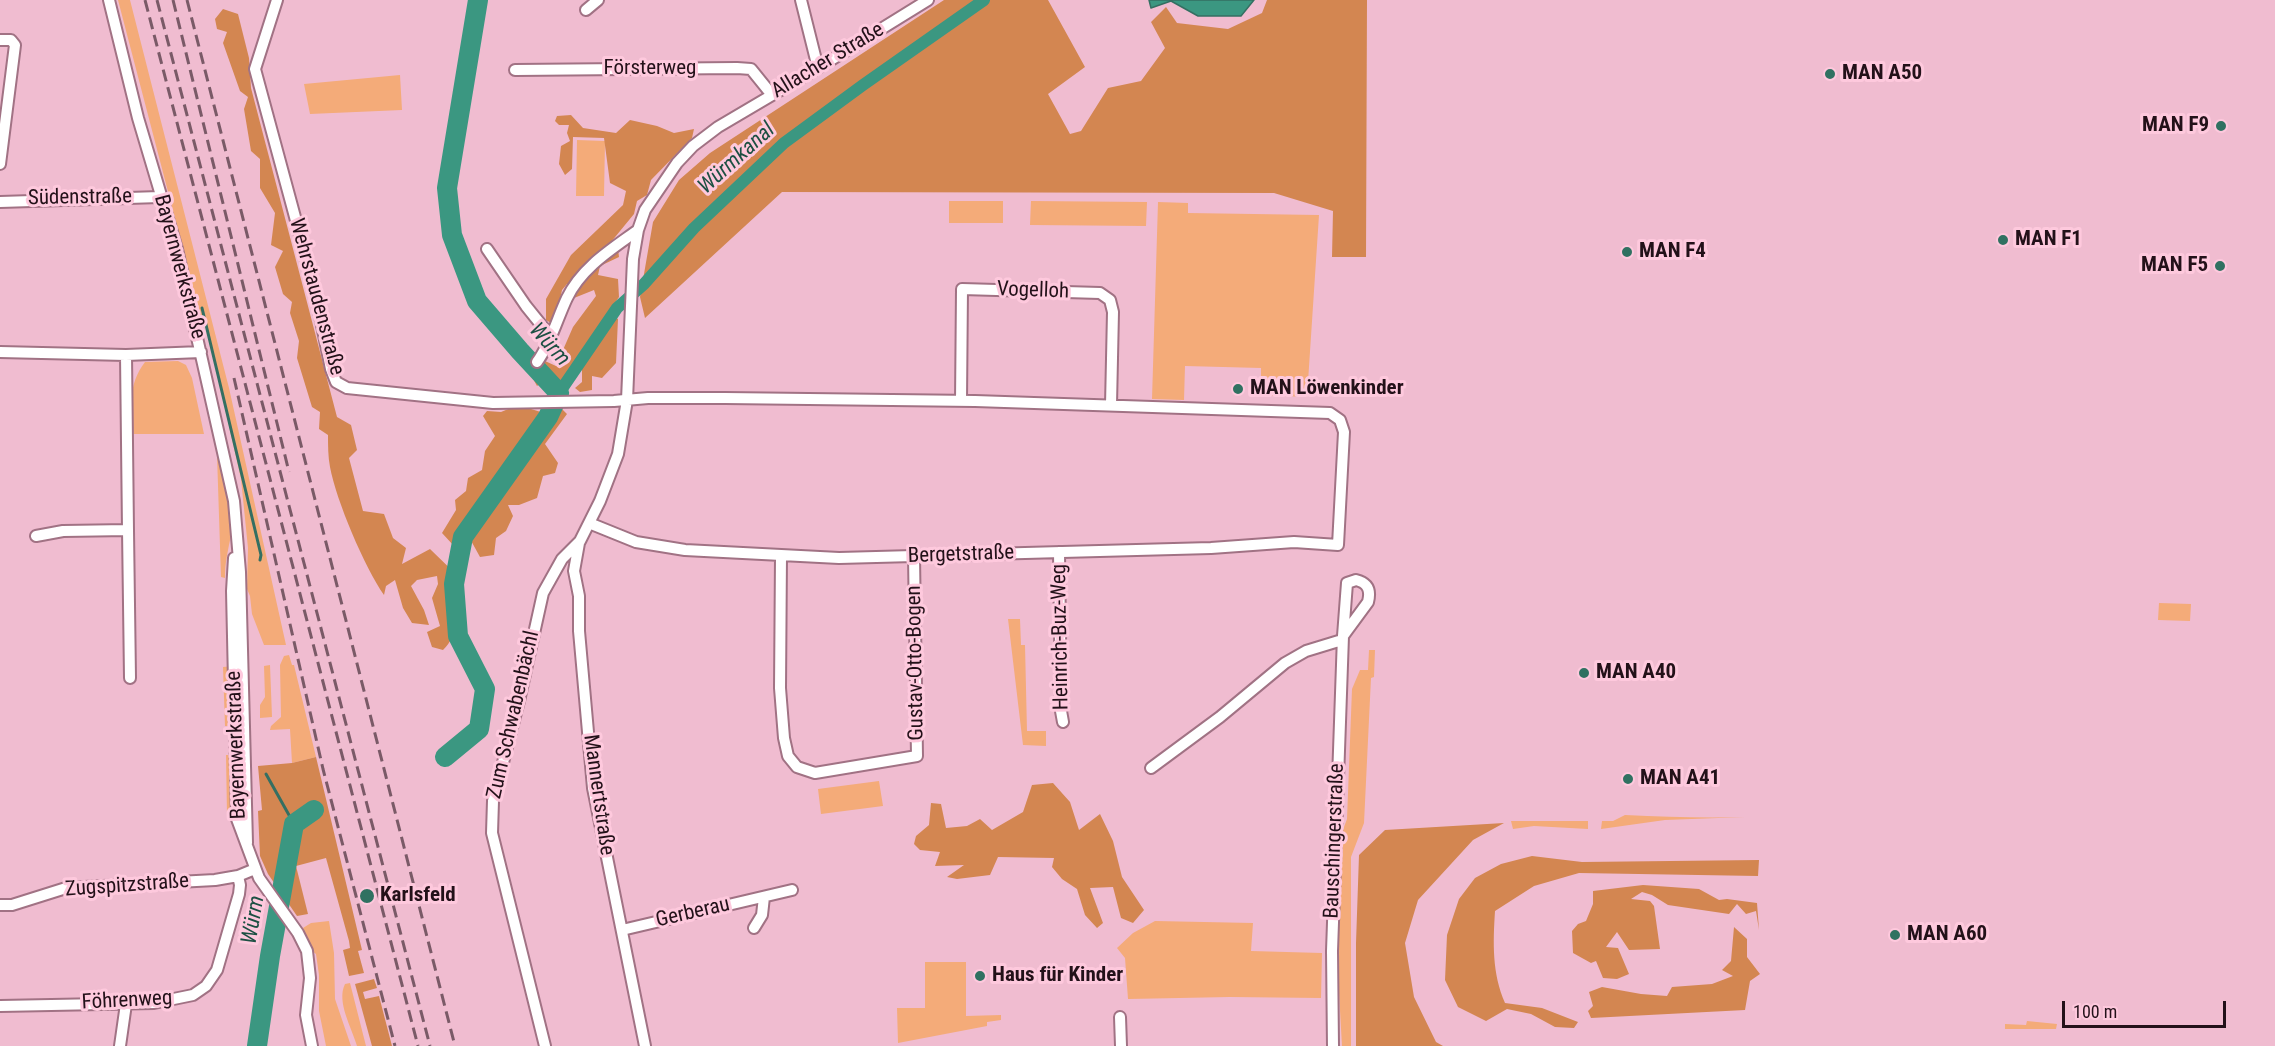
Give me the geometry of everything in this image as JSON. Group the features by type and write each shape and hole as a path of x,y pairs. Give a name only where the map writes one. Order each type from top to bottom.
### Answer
{"street":[{"name":"Bayernwerkstraße","path":"109,0 160,197 177,249 230,481 237,537 232,591 239,824 255,869 270,895 302,938 308,957 306,1015 312,1046"},
{"name":"Wehrstaudenstraße","path":"277,0 255,69 315,291 331,369 336,382 347,388 358,390 421,394 493,403 627,400"},
{"path":"586,10 598,0"},
{"path":"801,0 818,68"},
{"name":"Allacher Straße","path":"627,400 632,277 638,230 645,210 660,184 693,146 718,127 928,0"},
{"path":"0,40 11,40 15,45 3,121 0,164"},
{"name":"Försterweg","path":"515,70 751,69 772,95"},
{"name":"Südenstraße","path":"0,202 160,197"},
{"path":"537,362 551,337 568,295 592,263 638,230"},
{"path":"487,249 526,306 551,337"},
{"name":"Vogelloh","path":"961,401 962,289 1100,293 1110,300 1113,312 1111,405"},
{"path":"0,352 126,355 201,352"},
{"path":"126,355 130,678"},
{"path":"627,400 725,398 1111,405"},
{"name":"Zum Schwabenbächl","path":"545,1046 492,833 493,801 519,701 543,593 562,560 580,541 614,468 627,400"},
{"name":"Bergetstraße","path":"589,523 617,536 686,550 839,558 1211,548 1294,542 1338,545 1344,447 1343,425 1340,420 1329,414 1111,405"},
{"path":"36,536 63,531 128,530"},
{"name":"Mannertstraße","path":"580,541 574,571 579,596 579,631 593,788 645,1046"},
{"name":"Heinrich-Buz-Weg","path":"1059,552 1061,711 1064,722"},
{"name":"Gustav-Otto-Bogen","path":"781,556 780,688 784,738 788,756 797,767 815,773 917,756 914,556"},
{"name":"Bauschingerstraße","path":"1333,1046 1332,951 1343,638 1347,583 1356,580 1364,582 1368,587 1368,602 1343,638"},
{"path":"1150,768 1220,717 1285,663 1306,651 1343,638"},
{"name":"Zugspitzstraße","path":"0,905 12,905 66,888 215,880 238,876 255,869"},
{"name":"Föhrenweg","path":"0,1005 126,1004 173,1001 193,996 206,986 217,970 239,894 238,876"},
{"name":"Gerberau","path":"622,930 792,890"},
{"name":"Gerberau","path":"754,928 762,915 764,897"},
{"path":"120,1046 126,1004"},
{"path":"1120,1017 1121,1046"}],"shaded area":[{"path":"118,0 130,0 229,388 286,645 264,645 252,614 247,589 248,548 241,479 205,320 201,318"},
{"path":"944,0 1048,0 1085,67 1048,94 1070,134 1081,131 1108,88 1141,81 1165,48 1151,22 1166,7 1177,23 1228,29 1262,13 1267,0 1367,0 1366,257 1332,257 1333,211 1274,193 782,192 645,318 640,297 653,222 679,180 710,153"},
{"path":"1149,0 1254,0 1241,16 1198,16 1171,1 1151,8"},
{"path":"223,9 238,14 249,58 251,88 337,417 351,425 357,450 349,458 363,511 384,514 393,538 406,548 402,564 430,549 464,582 463,591 448,593 453,616 453,631 452,638 443,650 432,647 427,632 440,626 432,598 438,584 437,576 417,580 411,586 429,625 412,623 403,608 395,580 386,586 384,595 376,583 338,497 329,463 328,435 319,429 320,412 312,407 297,358 299,341 290,313 292,302 283,294 275,267 283,251 271,245 275,213 260,188 260,159 251,151 244,109 248,97 240,91 223,43 227,32 217,29 215,19"},
{"path":"400,75 402,110 310,114 304,84"},
{"path":"571,115 583,128 616,133 630,120 657,126 674,133 694,129 692,138 651,180 647,195 637,201 634,214 611,242 618,249 619,257 600,266 598,275 618,279 619,297 608,313 618,319 616,363 602,378 592,376 592,390 580,392 575,388 582,382 582,368 572,378 558,382 548,377 537,386 531,375 545,361 556,366 573,327 596,296 594,290 574,298 567,284 562,290 556,319 551,323 546,320 546,299 571,255 623,205 626,191 610,183 604,138 573,137 572,169 565,175 559,164 561,146 570,141 567,133 569,125 559,125 555,121 557,116"},
{"path":"577,140 605,141 604,196 576,196"},
{"path":"949,201 1003,201 1003,223 949,223"},
{"path":"1031,201 1147,202 1146,226 1030,225"},
{"path":"1158,202 1188,203 1188,213 1319,215 1307,397 1261,395 1261,368 1185,366 1184,400 1152,399"},
{"path":"178,361 186,365 192,378 204,434 132,434 132,396 139,371 145,362"},
{"path":"518,405 544,413 560,407 567,414 545,444 558,463 555,473 543,476 537,498 519,505 508,505 513,516 506,531 496,538 494,555 480,557 469,537 454,546 442,533 456,510 455,500 466,491 468,478 482,470 485,451 495,436 483,416 487,411 501,412"},
{"path":"217,455 219,455 228,494 232,525 225,578 221,577"},
{"path":"2159,603 2191,604 2190,621 2158,620"},
{"path":"1008,619 1020,619 1021,645 1025,645 1027,731 1046,731 1046,746 1023,745"},
{"path":"1369,650 1375,650 1374,677 1371,678 1364,823 1351,857 1351,1046 1342,1046 1337,957 1341,835 1347,819 1352,689 1360,670 1368,670"},
{"path":"289,655 294,665 316,757 292,763 290,729 270,730 271,726 281,717 280,665 284,656"},
{"path":"270,665 272,717 260,718 260,705 265,697 264,666"},
{"path":"233,666 233,671 227,677 228,714 235,720 235,726 225,726 223,667"},
{"path":"226,755 235,755 229,763 230,797 237,803 230,815 227,815"},
{"path":"316,757 362,950 358,951 364,973 349,976 343,950 350,948 349,941 326,858 296,866 308,914 297,916 268,874 260,856 258,811 262,810 258,766 292,763"},
{"path":"879,781 883,806 821,814 818,789"},
{"path":"1053,783 1070,802 1079,830 1100,814 1113,841 1122,877 1144,910 1133,923 1121,918 1113,887 1090,888 1103,923 1097,928 1085,915 1077,889 1062,879 1052,867 1054,858 998,857 990,875 957,879 947,877 964,865 935,866 940,852 920,850 914,844 916,836 929,825 931,803 941,804 946,828 967,826 980,819 992,830 1023,812 1032,785"},
{"path":"1625,815 1745,817 1665,820 1601,829 1602,821 1613,821"},
{"path":"1511,821 1588,821 1588,829 1534,826 1513,829"},
{"path":"1504,823 1473,840 1418,900 1405,943 1414,997 1436,1042 1443,1046 1356,1046 1359,855 1385,830"},
{"path":"1532,856 1582,862 1759,860 1758,876 1579,873 1534,886 1495,911 1494,958 1501,992 1505,1003 1542,1008 1578,1022 1574,1028 1555,1027 1531,1014 1507,1009 1486,1021 1458,1007 1445,980 1447,935 1459,899 1475,878 1501,864"},
{"path":"1643,885 1699,889 1719,900 1757,903 1759,930 1756,911 1746,914 1737,904 1729,914 1668,905 1642,892 1631,899 1650,901 1654,906 1660,949 1629,950 1617,932 1606,947 1618,948 1629,974 1617,979 1603,978 1596,961 1591,963 1573,953 1572,931 1578,924 1586,921 1593,904 1593,891"},
{"path":"329,921 334,953 335,999 351,1046 326,1046 319,1011 319,975 316,954 312,951 303,928 311,923"},
{"path":"1155,921 1253,923 1251,951 1322,953 1321,998 1128,999 1125,958 1117,948 1133,933"},
{"path":"1734,927 1747,939 1747,957 1760,974 1750,981 1745,1010 1591,1018 1588,1011 1593,1006 1589,992 1602,987 1667,996 1672,987 1712,984 1733,976 1722,970 1731,961"},
{"path":"925,962 966,962 966,1016 1001,1015 1001,1020 987,1022 987,1026 898,1043 897,1008 925,1008"},
{"path":"374,979 377,988 363,992 365,999 379,996 392,1046 372,1046 355,984"},
{"path":"350,983 366,1046 357,1046 346,1015 342,999 343,991 345,984"},
{"path":"2027,1021 2057,1024 2056,1029 2005,1029 2005,1024 2026,1025"}],"waterway":[{"name":"Würm","path":"445,757 479,729 485,689 458,636 454,584 463,537 548,417 559,393 477,301 452,235 447,188 478,0"},
{"name":"Würmkanal","path":"559,393 617,308 644,284 694,228 784,143 984,0"},
{"path":"202,308 261,555 260,560"},
{"path":"266,774 294,824"},
{"name":"Würm","path":"257,1046 270,956 294,824 314,810"}],"railway":[{"path":"145,0 418,1046"},
{"path":"157,0 430,1046"},
{"path":"173,0 289,472"},
{"path":"187,0 455,1046"},
{"path":"234,378 323,769 395,1046"}],"place":[{"name":"MAN A50","path":"1830,74"},
{"name":"MAN F9","path":"2221,126"},
{"name":"MAN F1","path":"2003,240"},
{"name":"MAN F4","path":"1627,252"},
{"name":"MAN F5","path":"2220,266"},
{"name":"MAN Löwenkinder","path":"1238,389"},
{"name":"MAN A40","path":"1584,673"},
{"name":"MAN A41","path":"1628,779"},
{"name":"Karlsfeld","path":"367,896"},
{"name":"MAN A60","path":"1895,935"},
{"name":"Haus für Kinder","path":"980,976"}]}
